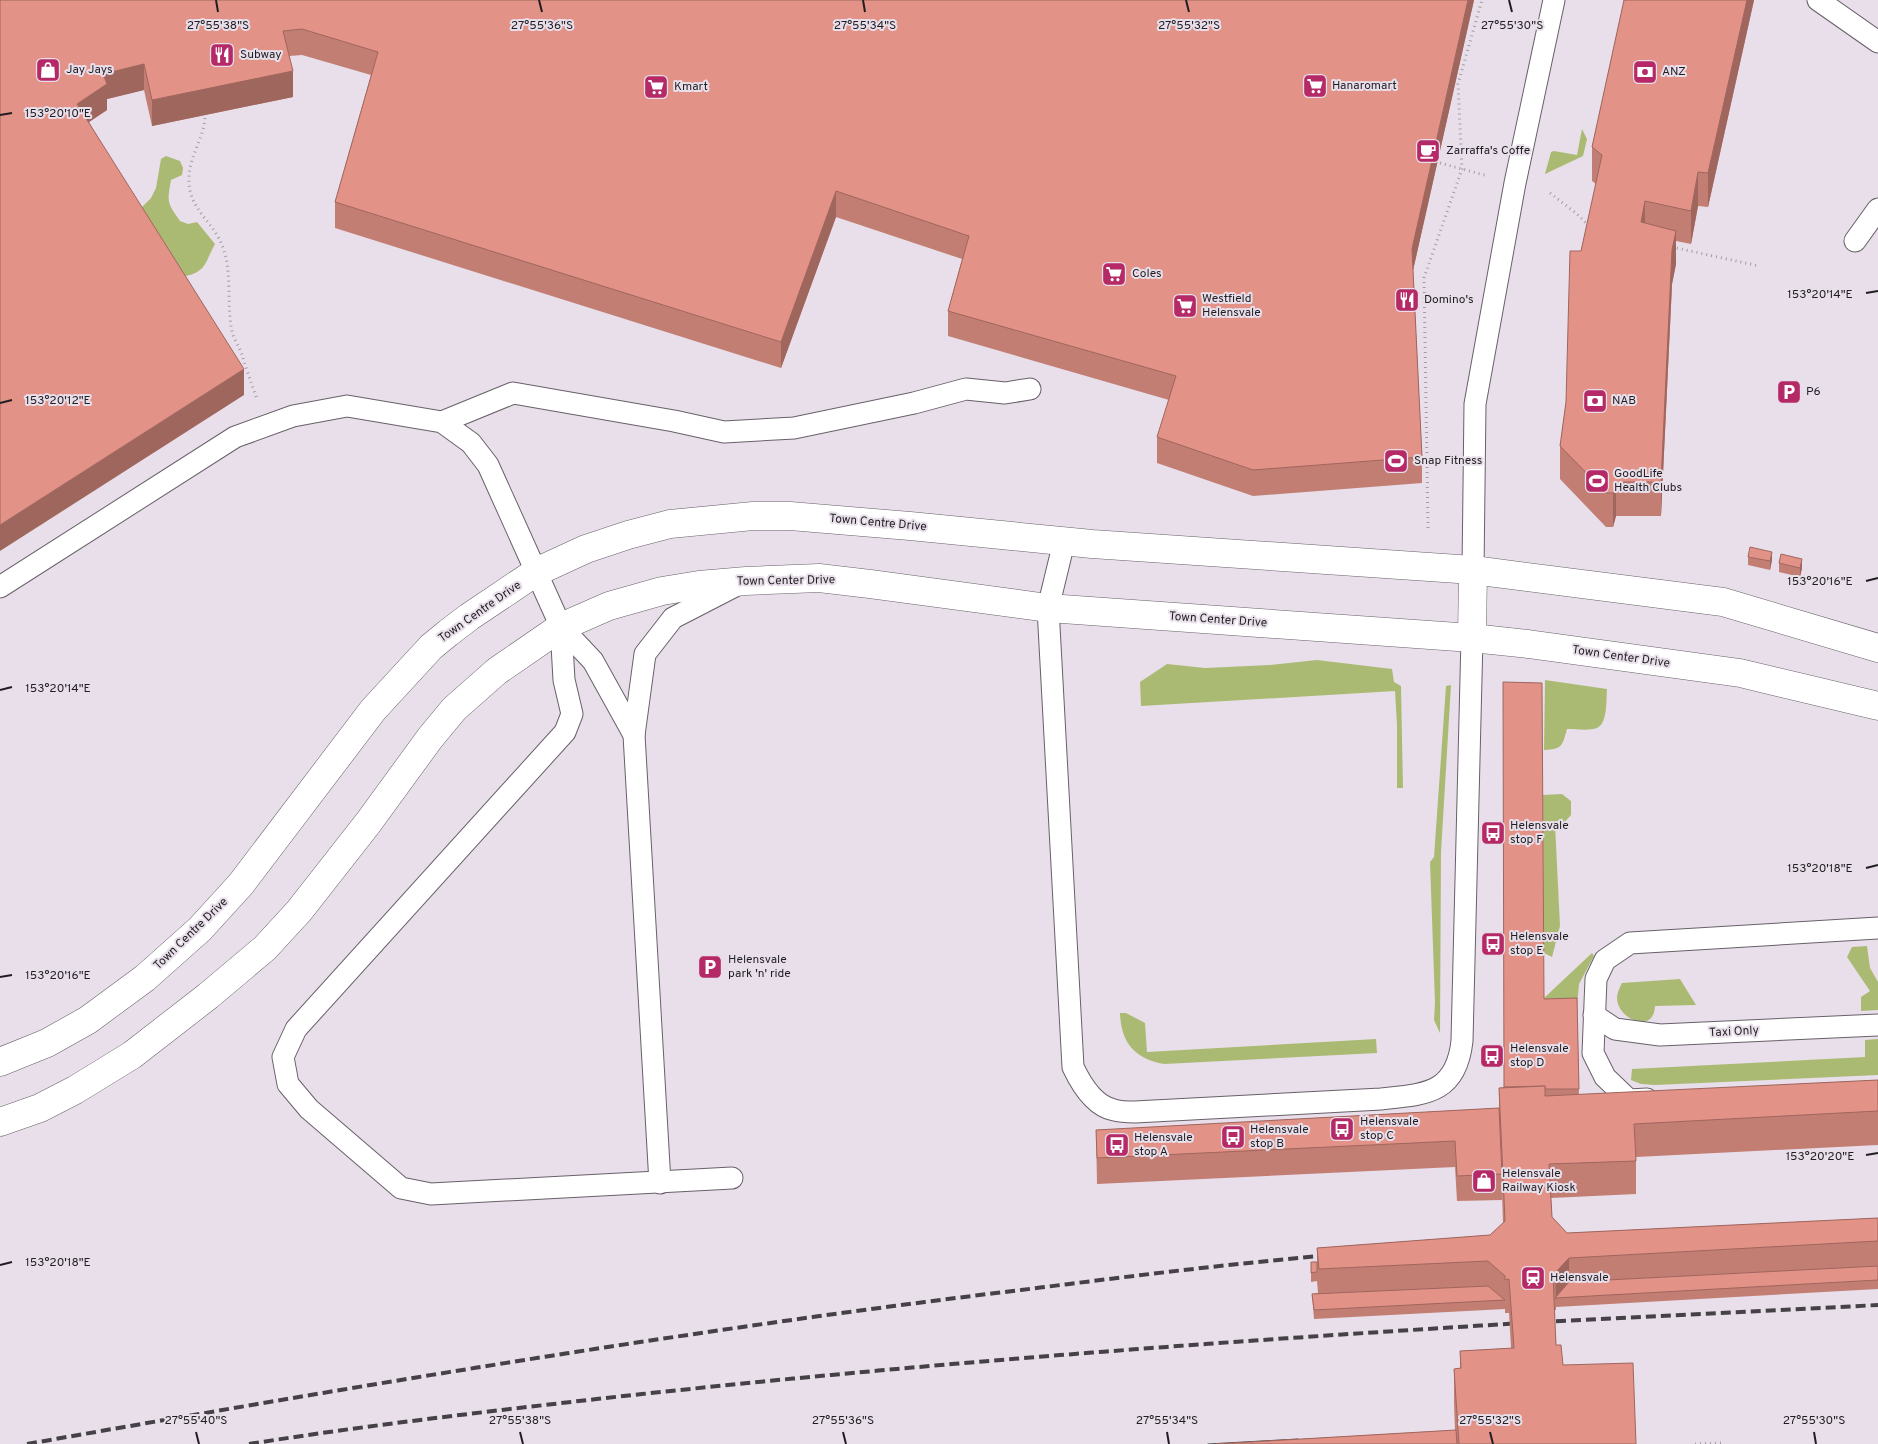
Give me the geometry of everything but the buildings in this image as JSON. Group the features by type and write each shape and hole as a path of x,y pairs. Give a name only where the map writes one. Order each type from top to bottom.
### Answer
{"street":[{"name":"Town Centre Drive","path":"0,1062 47,1043 88,1020 145,978 200,929 241,884 373,710 431,647 468,617 536,572 586,549 670,524 753,516 799,516 1064,542"},
{"path":"1064,542 1473,570 1723,602 1878,648"},
{"path":"1472,638 1473,570"},
{"name":"Town Center Drive","path":"561,626 609,606 662,591 746,581 819,578 1048,608 1472,638 1536,645 1740,673 1878,706"},
{"path":"0,1122 40,1108 58,1099 132,1055 208,996 265,948 299,911 454,709 497,670 561,626"}],"lane":[{"path":"1473,570 1475,404 1514,183 1554,0"},
{"path":"1818,0 1878,42"},
{"path":"1855,241 1878,209"},
{"path":"442,422 513,392 674,420 724,432 794,428 966,390 1005,392 1030,389"},
{"path":"0,588 235,437 266,425 292,416 348,406 442,422 471,443 488,465 561,626 593,661 634,735"},
{"path":"1064,542 1048,608 1072,1067 1088,1092 1102,1105 1113,1110 1134,1112 1401,1096 1421,1094 1435,1089 1449,1080 1460,1057 1462,1041 1472,638"},
{"path":"660,1182 634,735 645,654 673,618 746,581"},
{"path":"561,626 564,680 572,714 565,732 296,1029 283,1057 288,1084 309,1109 401,1188 431,1194 732,1178"},
{"path":"1668,1098 1628,1100 1605,1077 1593,1053 1596,978 1605,960 1630,943 1878,928"},
{"name":"Taxi Only","path":"1594,1015 1615,1029 1660,1035 1878,1025"}],"path":[{"path":"1428,528 1424,278 1462,169 1458,84 1482,0"},
{"path":"204,106 205,123 192,160 189,178 191,195 198,210 222,244 227,262 232,332 266,425"},
{"path":"1440,163 1493,178"},
{"path":"1550,193 1590,226"},
{"path":"1667,246 1759,266"},
{"path":"1695,1444 1722,1443"}],"green space":[{"path":"1582,129 1587,139 1583,156 1545,174 1551,152 1577,155"},
{"path":"166,156 180,161 183,168 182,175 171,180 169,202 173,210 180,221 188,224 197,222 215,244 201,270 182,277 138,223 142,207 151,198 156,188 161,159"},
{"path":"1317,660 1392,669 1394,682 1401,686 1403,788 1397,788 1395,691 1141,706 1140,682 1167,664 1205,668 1270,665"},
{"path":"1545,680 1607,689 1605,716 1601,725 1590,729 1567,729 1561,746 1555,749 1544,750"},
{"path":"1451,685 1441,852 1440,1033 1434,1020 1430,862 1434,857 1446,686"},
{"path":"1562,794 1571,801 1571,815 1564,823 1555,824 1560,926 1552,957 1544,953 1543,795"},
{"path":"1867,946 1870,968 1878,982 1878,1010 1861,1011 1861,997 1870,991 1847,957 1852,947"},
{"path":"1592,953 1594,956 1579,984 1577,1007 1544,1008 1544,998"},
{"path":"1680,979 1696,1005 1655,1006 1653,1015 1649,1020 1643,1022 1629,1017 1619,1006 1617,996 1622,983"},
{"path":"1120,1013 1126,1013 1145,1023 1147,1052 1376,1039 1377,1053 1164,1064 1145,1058 1132,1048 1123,1033"},
{"path":"1878,1039 1878,1075 1655,1085 1641,1084 1631,1080 1632,1069 1865,1057 1865,1040"}],"tram line":[{"path":"1208,1444 1298,1439"}],"railway":[{"path":"27,1444 399,1380 647,1341 896,1306 1253,1262 1331,1255"},
{"path":"1541,1322 1878,1305"},
{"path":"249,1444 503,1410 705,1387 1055,1355 1523,1323"}],"place":[{"name":"Subway","path":"222,55"},
{"name":"Jay Jays","path":"48,70"},
{"name":"ANZ","path":"1645,72"},
{"name":"Hanaromart","path":"1315,86"},
{"name":"Kmart","path":"656,87"},
{"name":"Zarraffa's Coffe","path":"1428,151"},
{"name":"Coles","path":"1114,274"},
{"name":"Domino's","path":"1407,300"},
{"name":"Westfield Helensvale","path":"1185,306"},
{"name":"P6","path":"1789,392"},
{"name":"NAB","path":"1595,401"},
{"name":"Snap Fitness","path":"1396,461"},
{"name":"GoodLife Health Clubs","path":"1597,481"},
{"name":"Helensvale stop F","path":"1493,833"},
{"name":"Helensvale stop E","path":"1493,944"},
{"name":"Helensvale park 'n' ride","path":"710,967"},
{"name":"Helensvale stop D","path":"1492,1056"},
{"name":"Helensvale stop C","path":"1342,1129"},
{"name":"Helensvale stop B","path":"1233,1137"},
{"name":"Helensvale stop A","path":"1117,1145"},
{"name":"Helensvale Railway Kiosk","path":"1484,1181"},
{"name":"Helensvale","path":"1533,1278"}]}
